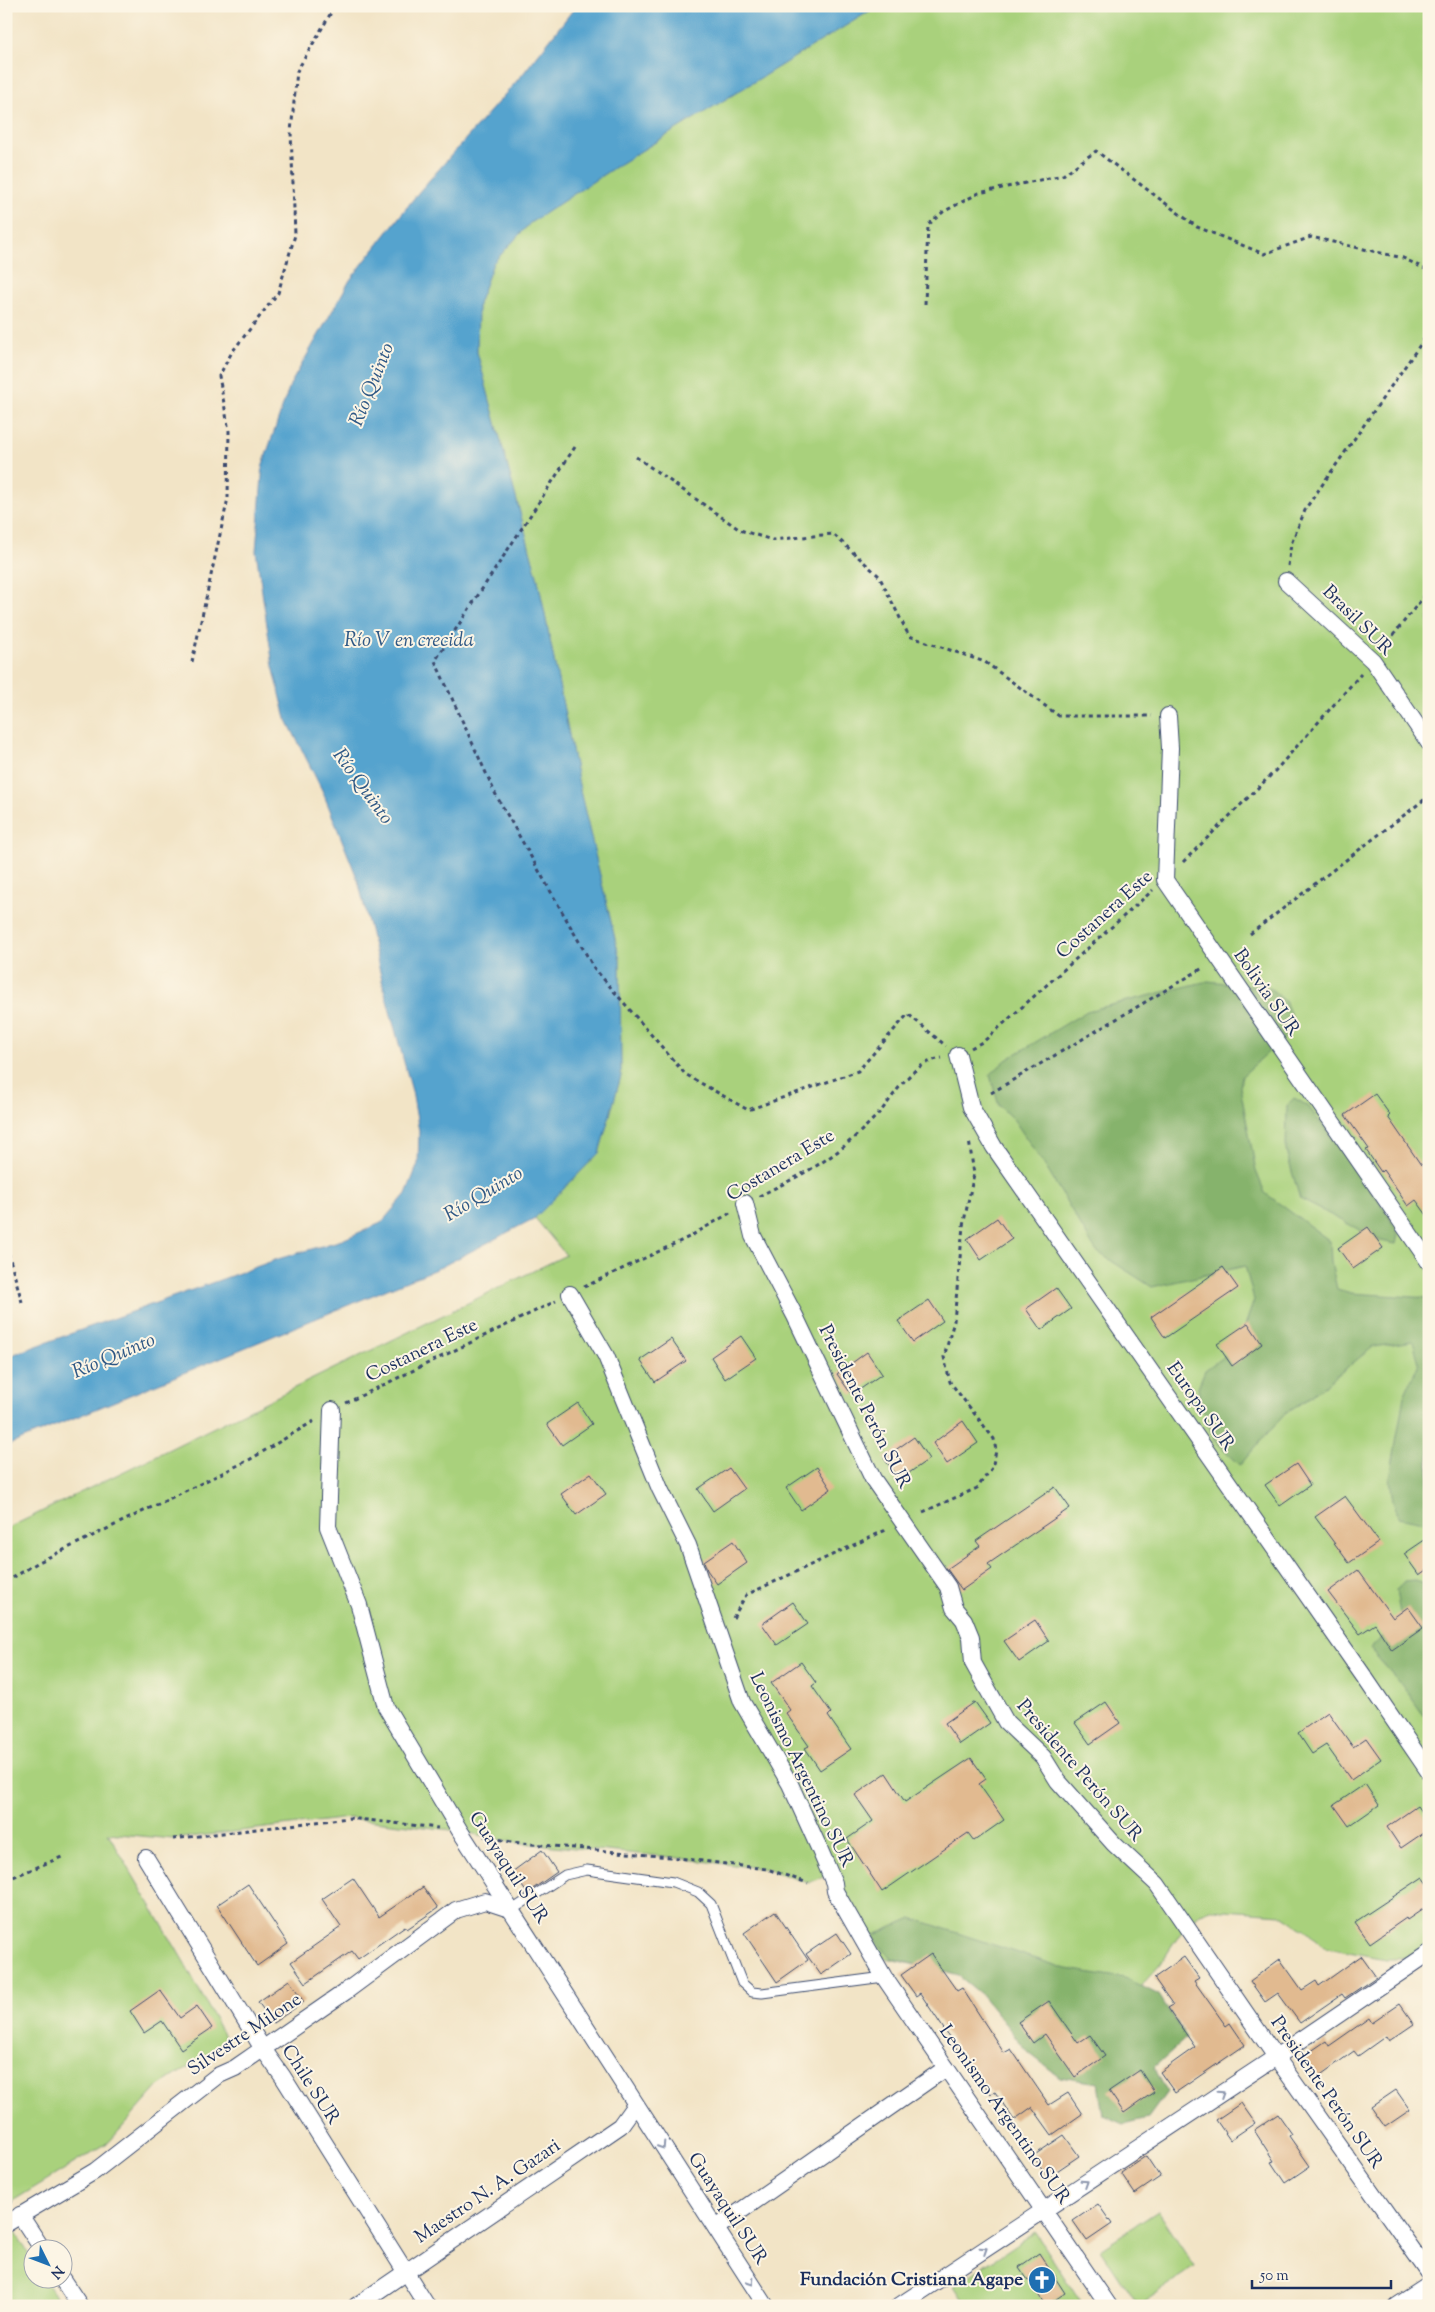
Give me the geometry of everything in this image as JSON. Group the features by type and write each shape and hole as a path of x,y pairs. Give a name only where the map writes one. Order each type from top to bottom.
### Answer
{"street":[{"name":"Brasil SUR","path":"1286,581 1373,661 1429,743"},
{"path":"1165,880 1170,748 1168,716"},
{"name":"Bolivia SUR","path":"1165,880 1429,1262"},
{"name":"Europa SUR","path":"958,1055 972,1107 994,1147 1429,1772"},
{"name":"Presidente Perón SUR","path":"745,1203 753,1236 795,1316 874,1479 948,1586 954,1608 964,1620 971,1637 973,1664 1006,1722 1043,1757 1058,1781 1114,1844 1157,1884 1276,2057 1429,2273"},
{"name":"Leonismo Argentino SUR","path":"570,1294 606,1356 660,1488 688,1545 742,1702 790,1784 834,1883 835,1891 884,1977 1109,2306"},
{"name":"Guayaquil SUR","path":"332,1410 328,1527 359,1605 386,1707 460,1831 766,2306"},
{"name":"Chile SUR","path":"146,1858 263,2049 283,2077 426,2306"},
{"name":"Silvestre Milone","path":"6,2224 95,2171 217,2076 235,2068 263,2049 345,1992 456,1910 484,1901 512,1910"},
{"path":"899,2306 1276,2057 1429,1953"},
{"path":"716,2228 946,2068"},
{"name":"Maestro N. A. Gazari","path":"356,2306 620,2126 635,2105"},
{"path":"20,2215 36,2240"},
{"path":"1397,2306 1429,2285"},
{"path":"69,2290 80,2306"}],"lane":[{"path":"512,1910 566,1875 587,1870 673,1882 698,1892 711,1904 742,1984 752,1992 795,1990 884,1977"}],"path":[{"path":"192,662 228,498 230,431 219,376 232,352 278,293 295,235 291,132 297,71 335,6"},
{"path":"925,304 928,225 943,212 979,193 1063,175 1096,151 1197,227 1264,254 1311,238 1403,258 1429,271"},
{"path":"1286,581 1291,544 1306,508 1429,332"},
{"path":"575,447 435,661 496,796 594,968 685,1074 748,1110 858,1071 908,1014 958,1055"},
{"path":"636,457 740,530 772,540 833,534 879,576 909,636 985,662 1060,716 1168,716"},
{"name":"Costanera Este","path":"6,1582 36,1563 249,1460 332,1410 689,1237 745,1203 803,1174 841,1149 880,1112 906,1077 929,1060 958,1055 984,1040 1165,880 1275,771 1373,661 1429,590"},
{"path":"1250,934 1425,800"},
{"path":"991,1093 1203,968"},
{"path":"923,1512 977,1488 992,1468 996,1451 994,1439 950,1382 944,1357 954,1321 962,1234 974,1174 968,1135"},
{"path":"6,1245 22,1302"},
{"path":"733,1623 733,1616 746,1596 770,1582 893,1526"},
{"path":"173,1839 348,1818 460,1831 511,1842 670,1856 767,1869 808,1883"},
{"path":"6,1880 64,1856"}],"green space":[{"path":"878,6 1429,6 1429,1958 1385,1959 1324,1947 1306,1931 1281,1914 1211,1909 1198,1914 1176,1940 1159,1966 1128,2000 1088,2005 872,1955 834,1883 841,1870 808,1883 767,1869 670,1857 511,1842 460,1831 349,1818 173,1839 108,1833 184,1962 227,2042 159,2086 109,2142 6,2205 6,1529 566,1255 535,1218 599,1153 621,1076 620,960 581,795 538,580 477,352 478,304 493,263 530,223 618,165"},
{"path":"1208,981 1270,988 1285,1001 1296,1027 1242,1076 1240,1087 1256,1171 1265,1193 1330,1241 1331,1262 1337,1289 1351,1293 1429,1298 1429,1523 1399,1517 1393,1502 1390,1478 1404,1396 1419,1363 1413,1341 1373,1347 1306,1400 1285,1413 1240,1465 1214,1440 1200,1401 1198,1387 1205,1370 1238,1346 1254,1300 1245,1266 1152,1287 1096,1251 1045,1166 1014,1120 999,1106 990,1075 1006,1060 1087,1011"},
{"path":"1294,1098 1308,1106 1385,1210 1398,1234 1396,1244 1381,1241 1300,1199 1286,1151 1287,1105"},
{"path":"1415,1580 1429,1585 1429,1723 1403,1686 1370,1649 1401,1619 1396,1591 1404,1581"},
{"path":"912,1918 1067,1969 1125,1978 1159,1995 1186,2038 1154,2067 1167,2092 1148,2118 1123,2124 1103,2115 1098,2083 1060,2077 1029,2053 981,1994 959,1976 891,1958 872,1936"},
{"path":"1158,2211 1195,2267 1138,2306 1100,2249"},
{"path":"6,2217 22,2243 22,2290 52,2290 62,2306 6,2306"},
{"path":"1035,2232 1083,2306 967,2306 954,2286"}],"water":[{"name":"Río V en crecida","path":"576,6 878,6 618,165 530,223 493,263 478,304 477,352 538,580 581,795 620,960 621,1076 599,1153 535,1218 441,1267 6,1446 6,1357 278,1259 342,1240 381,1223 406,1194 418,1164 419,1131 412,1091 385,993 358,880 322,790 286,718 273,666 256,551 263,464 290,385 350,280 418,193 522,75"}],"building":[{"path":"1375,1094 1390,1115 1388,1117 1421,1165 1429,1160 1429,1218 1416,1200 1408,1206 1383,1170 1381,1172 1366,1150 1369,1149 1345,1115"},
{"path":"997,1218 1012,1239 981,1260 967,1239"},
{"path":"1368,1227 1383,1248 1353,1269 1338,1248"},
{"path":"1223,1267 1238,1288 1165,1338 1151,1317"},
{"path":"1056,1288 1071,1309 1041,1330 1026,1309"},
{"path":"929,1300 943,1321 913,1342 898,1321"},
{"path":"1248,1323 1262,1344 1232,1366 1217,1344"},
{"path":"741,1336 756,1358 725,1379 711,1357"},
{"path":"671,1339 686,1361 655,1382 640,1360"},
{"path":"867,1352 882,1374 852,1395 837,1374"},
{"path":"578,1403 592,1424 562,1445 547,1424"},
{"path":"963,1421 978,1443 947,1464 933,1443"},
{"path":"914,1437 929,1459 899,1480 884,1458"},
{"path":"1296,1464 1310,1485 1280,1506 1265,1485"},
{"path":"817,1467 831,1489 801,1510 786,1488"},
{"path":"729,1468 744,1489 713,1511 698,1489"},
{"path":"591,1473 606,1494 576,1515 561,1494"},
{"path":"1055,1487 1070,1508 988,1564 992,1569 962,1590 947,1569 980,1546 976,1541"},
{"path":"1345,1496 1379,1542 1349,1563 1315,1517"},
{"path":"1429,1537 1429,1568 1419,1575 1404,1554"},
{"path":"733,1541 747,1563 717,1584 707,1570 704,1561"},
{"path":"1358,1570 1393,1618 1408,1607 1423,1628 1392,1650 1375,1624 1360,1634 1328,1592"},
{"path":"793,1602 808,1624 777,1645 762,1624"},
{"path":"1035,1620 1049,1641 1019,1662 1004,1641"},
{"path":"801,1662 816,1683 812,1686 831,1713 828,1716 851,1749 820,1770 805,1748 809,1746 786,1713 790,1710 771,1683"},
{"path":"975,1702 990,1723 960,1744 945,1723"},
{"path":"1106,1702 1120,1723 1090,1744 1075,1723"},
{"path":"1328,1712 1353,1747 1366,1738 1381,1759 1351,1780 1326,1745 1312,1754 1298,1733"},
{"path":"971,1758 986,1779 979,1784 1004,1820 974,1841 968,1833 882,1892 847,1839 873,1821 855,1795 886,1773 905,1802"},
{"path":"1365,1784 1379,1805 1349,1826 1334,1805"},
{"path":"1417,1806 1429,1823 1429,1829 1401,1848 1387,1827"},
{"path":"542,1850 557,1872 527,1893 512,1872"},
{"path":"1423,1877 1429,1885 1429,1905 1407,1920 1406,1918 1370,1943 1355,1922"},
{"path":"353,1878 379,1917 423,1887 438,1908 407,1929 405,1926 358,1959 352,1951 306,1983 291,1962 341,1927 322,1899"},
{"path":"248,1884 288,1944 257,1966 217,1905"},
{"path":"775,1911 808,1960 777,1982 744,1933"},
{"path":"837,1933 851,1954 821,1975 806,1954"},
{"path":"931,1954 957,1991 962,1988 1004,2053 1011,2049 1049,2105 1068,2093 1082,2114 1052,2135 1032,2107 1014,2120 995,2092 991,2094 971,2065 969,2067 920,1993 916,1996 901,1975"},
{"path":"1361,1956 1376,1977 1345,1998 1342,1994 1300,2023 1278,1993 1265,2002 1250,1981 1280,1959 1302,1990 1316,1981 1319,1986"},
{"path":"1184,1957 1199,1978 1194,1981 1226,2026 1230,2023 1245,2045 1175,2093 1160,2072 1195,2047 1168,2008 1173,2005 1154,1978"},
{"path":"289,1980 304,2002 273,2023 258,2002"},
{"path":"160,1990 180,2018 197,2006 212,2028 181,2049 162,2021 144,2033 130,2011"},
{"path":"1049,2001 1078,2043 1090,2035 1105,2056 1075,2077 1045,2034 1033,2043 1018,2022"},
{"path":"1400,2004 1414,2024 1389,2041 1386,2036 1358,2056 1354,2051 1315,2079 1301,2058 1326,2041 1329,2046 1369,2018 1372,2023"},
{"path":"1140,2070 1154,2092 1124,2113 1109,2091"},
{"path":"1396,2090 1410,2110 1385,2127 1371,2107"},
{"path":"1241,2103 1255,2123 1230,2140 1216,2120"},
{"path":"1278,2114 1292,2134 1289,2136 1310,2166 1285,2183 1271,2162 1274,2161 1254,2130"},
{"path":"1064,2135 1079,2156 1048,2177 1033,2156"},
{"path":"1146,2156 1160,2177 1135,2194 1121,2173"},
{"path":"1098,2204 1112,2224 1087,2241 1073,2221"},
{"name":"Fundación Cristiana Agape","path":"1039,2253 1065,2293 1046,2306 1019,2267"}],"place":[{"name":"Fundación Cristiana Agape","path":"1042,2280"}],"water label":[{"name":"Río Quinto","path":"373,385"},
{"name":"Río Quinto","path":"362,787"},
{"name":"Río Quinto","path":"484,1195"},
{"name":"Río Quinto","path":"114,1357"}]}
